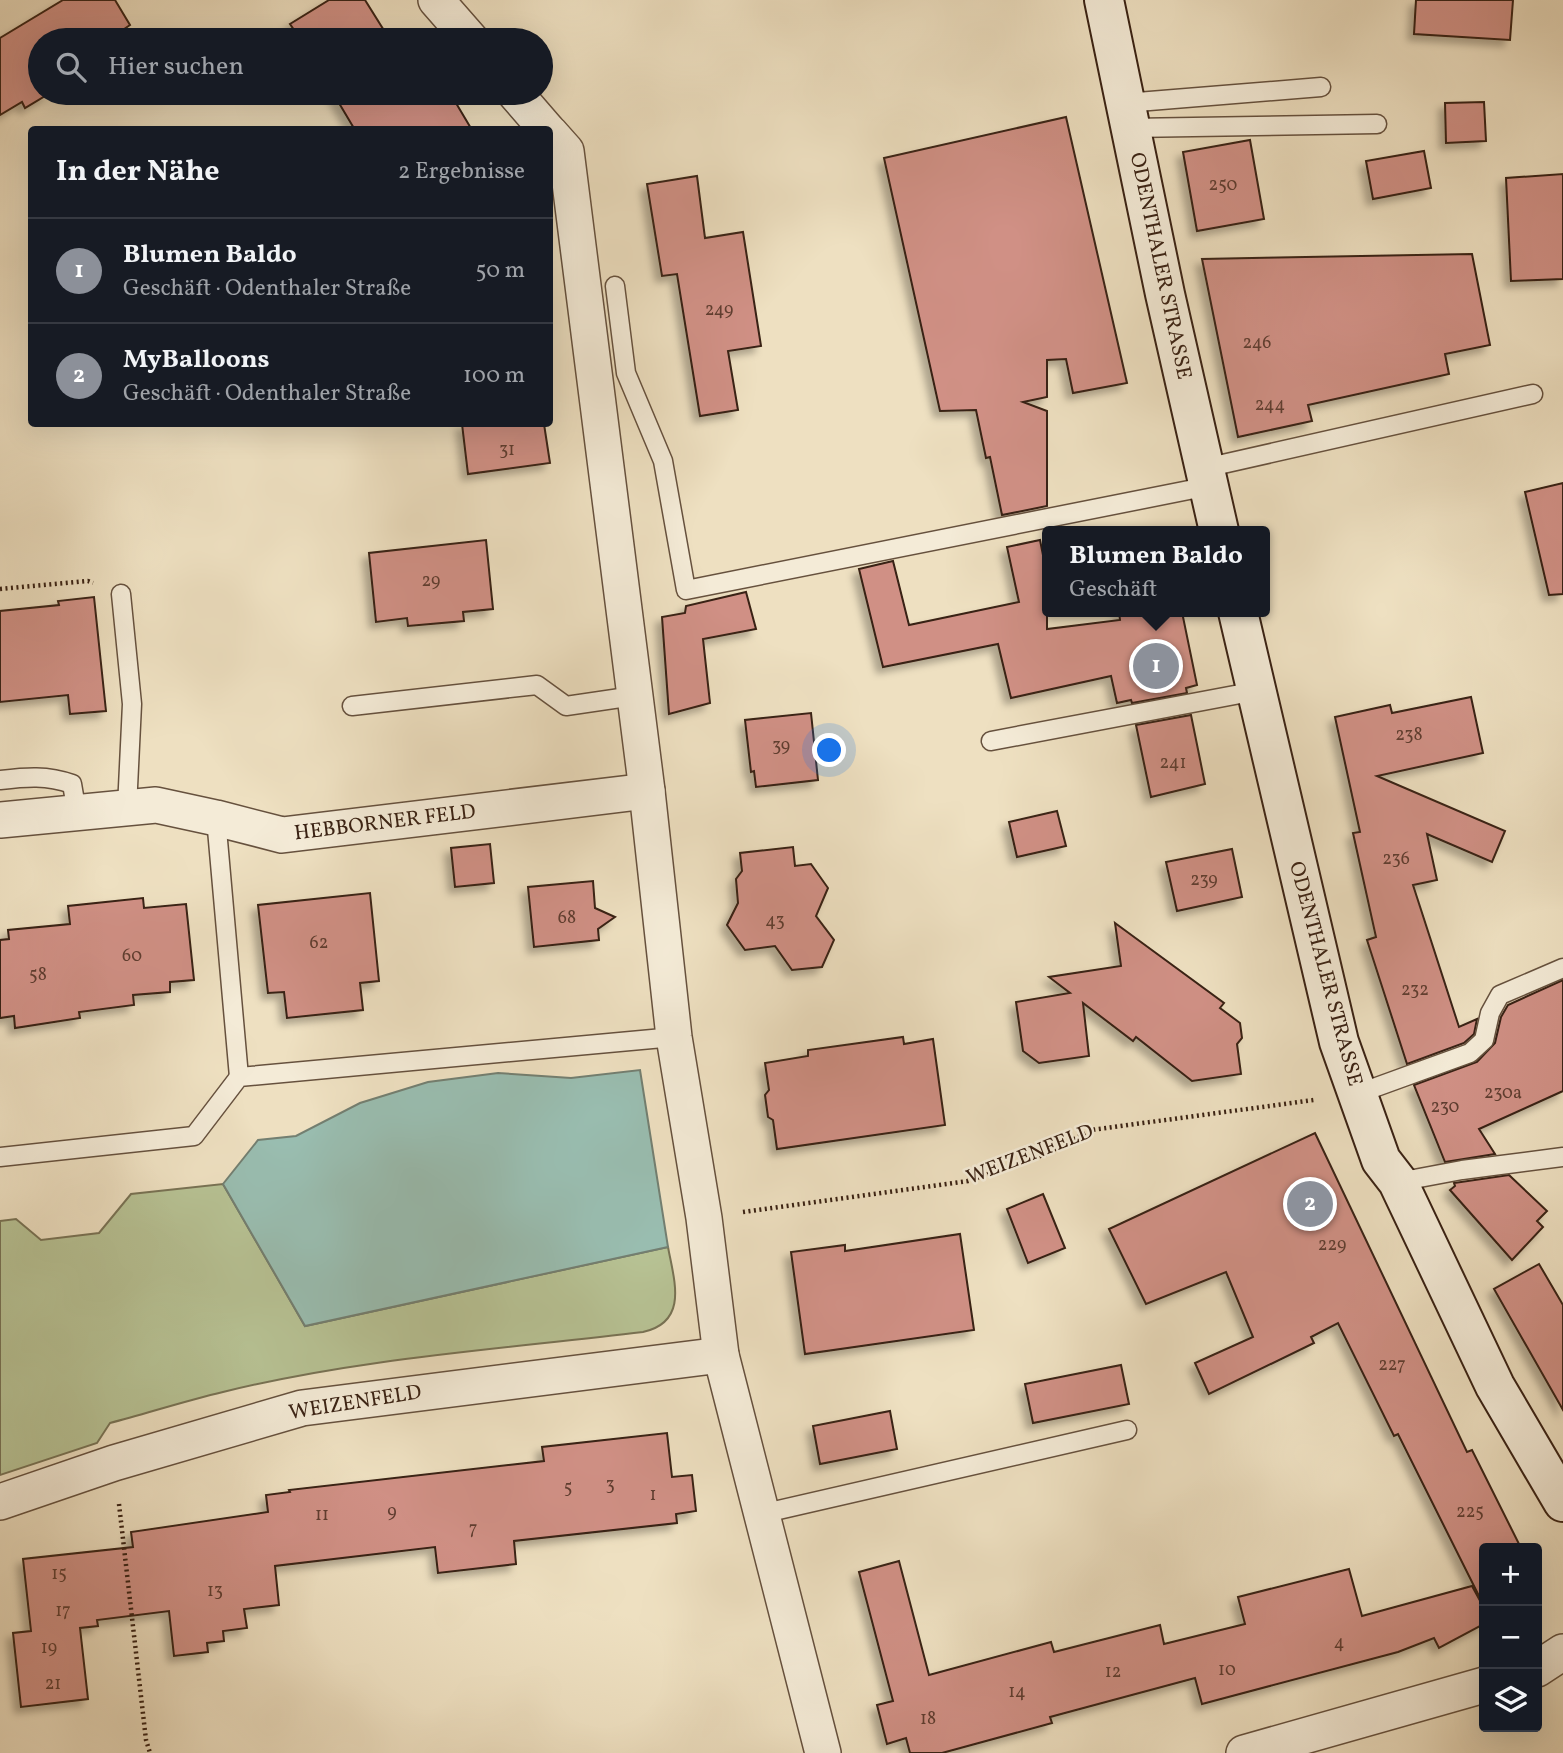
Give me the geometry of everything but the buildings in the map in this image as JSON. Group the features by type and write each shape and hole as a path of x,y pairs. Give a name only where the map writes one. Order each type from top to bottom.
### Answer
{"main road":[{"name":"ODENTHALER STRASSE","path":"1104,0 1218,526"},
{"name":"ODENTHALER STRASSE","path":"1239,617 1322,977 1339,1042 1381,1160 1398,1182 1495,1386 1563,1502"}],"street":[{"path":"436,0 460,28"},
{"path":"526,105 544,126"},
{"path":"554,138 634,696 674,1037 704,1218 721,1355 823,1753"},
{"name":"HEBBORNER FELD","path":"0,820 156,805 282,835 647,791"},
{"name":"WEIZENFELD","path":"0,1502 114,1463 302,1408 721,1355"},
{"path":"1542,1666 1563,1652"},
{"path":"1244,1753 1479,1686"}],"lane":[{"path":"1128,116 1321,87"},
{"path":"1128,116 1377,124"},
{"path":"615,286 626,373 663,461 686,590 1207,477 1533,394"},
{"path":"121,594 132,704 127,808"},
{"path":"352,706 537,685 566,706 634,696"},
{"path":"991,741 1256,691"},
{"path":"0,780 35,776 72,784 77,813"},
{"path":"0,1157 194,1136 239,1077 216,818"},
{"path":"1357,1094 1470,1053 1484,1040 1490,1013 1500,995 1563,968"},
{"path":"239,1077 674,1037"},
{"path":"1398,1182 1462,1170 1563,1157"},
{"path":"761,1514 1127,1430"}],"path":[{"path":"0,589 88,581 121,594"},
{"name":"WEIZENFELD","path":"704,1218 968,1181 1046,1154 1091,1130 1357,1094"},
{"path":"114,1463 150,1753"}],"green space":[{"path":"223,1184 305,1326 668,1247 675,1286 673,1309 658,1327 643,1332 379,1363 275,1380 223,1392 110,1423 97,1443 0,1475 0,1221 16,1219 41,1240 99,1233 131,1194"}],"water":[{"path":"640,1070 668,1247 305,1326 223,1184 258,1140 296,1136 360,1103 428,1082 498,1073 571,1078"}],"place":[{"name":"Blumen Baldo","path":"1156,666"},
{"name":"MyBalloons","path":"1310,1204"}]}
